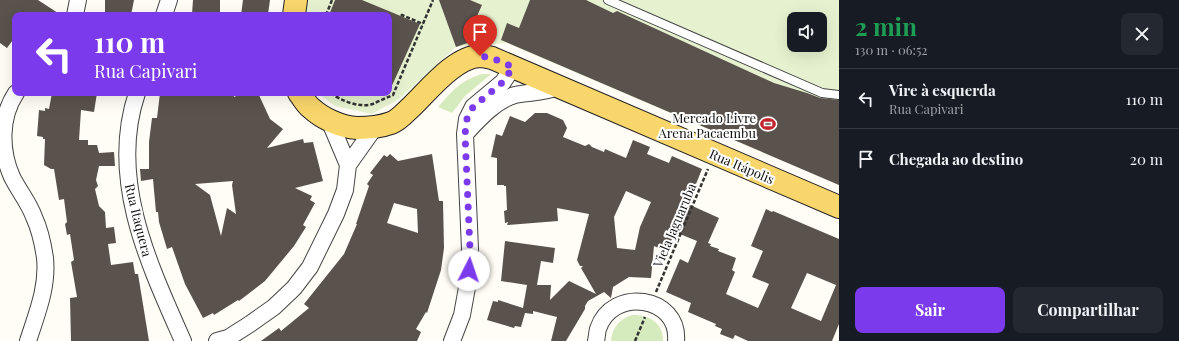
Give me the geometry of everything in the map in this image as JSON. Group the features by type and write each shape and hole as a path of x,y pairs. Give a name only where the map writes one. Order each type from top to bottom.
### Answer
{"main road":[{"path":"294,12 296,0"},
{"name":"Rua Itápolis","path":"302,96 311,107 329,120 346,127 375,127 392,123 421,98 442,75 456,66 471,58 480,56 492,58 839,207"}],"street":[{"path":"76,12 78,0"},
{"path":"165,12 169,0"},
{"path":"452,341 462,315 468,282 470,249 465,134 467,119 473,107 503,82 513,67"},
{"path":"465,134 483,115 513,96 550,91 558,87"},
{"path":"14,96 6,110 1,138 12,177 34,217 42,237 46,274 43,294 28,341"},
{"name":"Rua Itaquera","path":"136,96 130,120 128,147 128,177 131,200 148,259 183,341"},
{"path":"329,120 348,165"},
{"path":"217,341 228,338 274,307 294,288 310,267 336,214 345,190 348,165 375,127"},
{"path":"596,341 598,329 604,317 613,308 625,302 638,300 651,303 661,308 669,316 679,340"}],"lane":[{"path":"608,0 822,93 839,95"}],"path":[{"path":"327,12 332,0"},
{"path":"392,95 433,0"},
{"path":"401,16 402,15 423,24"},
{"path":"335,96 339,99 358,104 371,104 391,96"},
{"name":"Viela Jaguaruba","path":"635,341 714,154"}],"green space":[{"name":"Mercado Livre Arena Pacaembu","path":"303,0 839,0 839,185 507,43 456,47 399,99 372,114 335,106 322,96 392,96 392,12 302,12"},
{"path":"482,74 491,74 465,96 452,113 438,107 462,83"},
{"path":"632,315 644,316 654,321 661,329 663,341 611,341 613,332 617,325 623,319"}],"building":[{"path":"0,0 38,0 56,12 12,12 12,41 7,48 0,43"},
{"path":"105,0 134,0 132,12 105,12"},
{"path":"193,0 220,0 220,12 192,12"},
{"path":"243,0 270,0 268,12 241,12"},
{"path":"335,0 362,0 391,12 330,12"},
{"path":"439,0 470,0 482,5 473,25 476,40 456,47"},
{"path":"530,0 586,0 613,13 617,11 774,83 820,98 839,100 839,185 501,40 507,23 519,28"},
{"path":"392,12 420,24 392,85"},
{"path":"51,96 97,96 94,112 81,110 79,140 88,140 88,145 97,145 99,153 114,152 115,166 99,166 96,180 98,186 95,189 99,206 105,212 106,228 114,227 116,243 108,244 111,265 133,262 135,274 138,274 149,341 71,341 70,298 77,297 71,262 74,260 70,234 67,235 64,199 59,200 54,169 44,165 45,139 37,136 39,110 45,111 45,108 49,109"},
{"path":"160,96 259,96 270,119 283,129 267,148 303,139 304,143 313,142 323,181 295,188 312,196 310,200 315,203 303,225 306,227 294,246 265,281 239,301 238,300 214,315 213,313 203,318 185,284 172,247 167,249 159,222 158,212 156,212 153,179 141,181 140,169 149,169 149,142 152,118 157,118","holes":["233,181 232,185 236,214 227,208 221,236 210,195 195,184"]},
{"path":"535,113 547,113 563,120 567,128 563,137 585,146 589,144 592,147 604,152 605,149 626,158 633,140 650,147 647,154 669,163 672,156 702,169 688,204 719,218 708,243 711,244 710,246 719,249 718,251 736,258 732,270 735,272 726,294 758,308 769,284 752,277 763,251 751,246 766,209 839,239 839,324 832,341 748,341 735,335 733,339 720,334 722,329 715,326 716,324 688,312 691,303 666,292 680,259 688,263 697,241 675,232 667,252 654,246 651,278 629,277 613,287 611,298 604,292 588,301 585,309 566,341 551,341 557,317 533,311 533,314 525,313 521,327 515,326 514,328 487,320 493,301 498,302 498,300 523,308 527,285 501,281 505,241 555,248 553,263 541,261 537,285 551,285 550,300 569,281 596,294 581,268 583,266 580,266 577,260 589,214 557,208 558,221 507,225 508,222 505,223 504,211 507,210 506,186 497,185 497,158 491,157 496,134 502,136 510,116 525,122","holes":["626,191 651,202 640,227 635,250 617,248 614,217","807,273 836,285 821,321 791,308"]},
{"path":"390,154 398,161 432,154 439,201 443,201 444,248 441,270 427,313 426,312 416,329 421,332 417,341 261,341 279,328 281,331 309,308 304,304 344,254 357,224 369,186 367,184 373,175 370,173 384,155 387,157","holes":["394,203 417,209 418,233 387,223"]}],"place":[{"name":"Mercado Livre Arena Pacaembu","path":"768,124"}],"route":[{"path":"469,270 470,249 465,134 467,119 473,107 503,82 513,67 492,58 480,56"}]}
